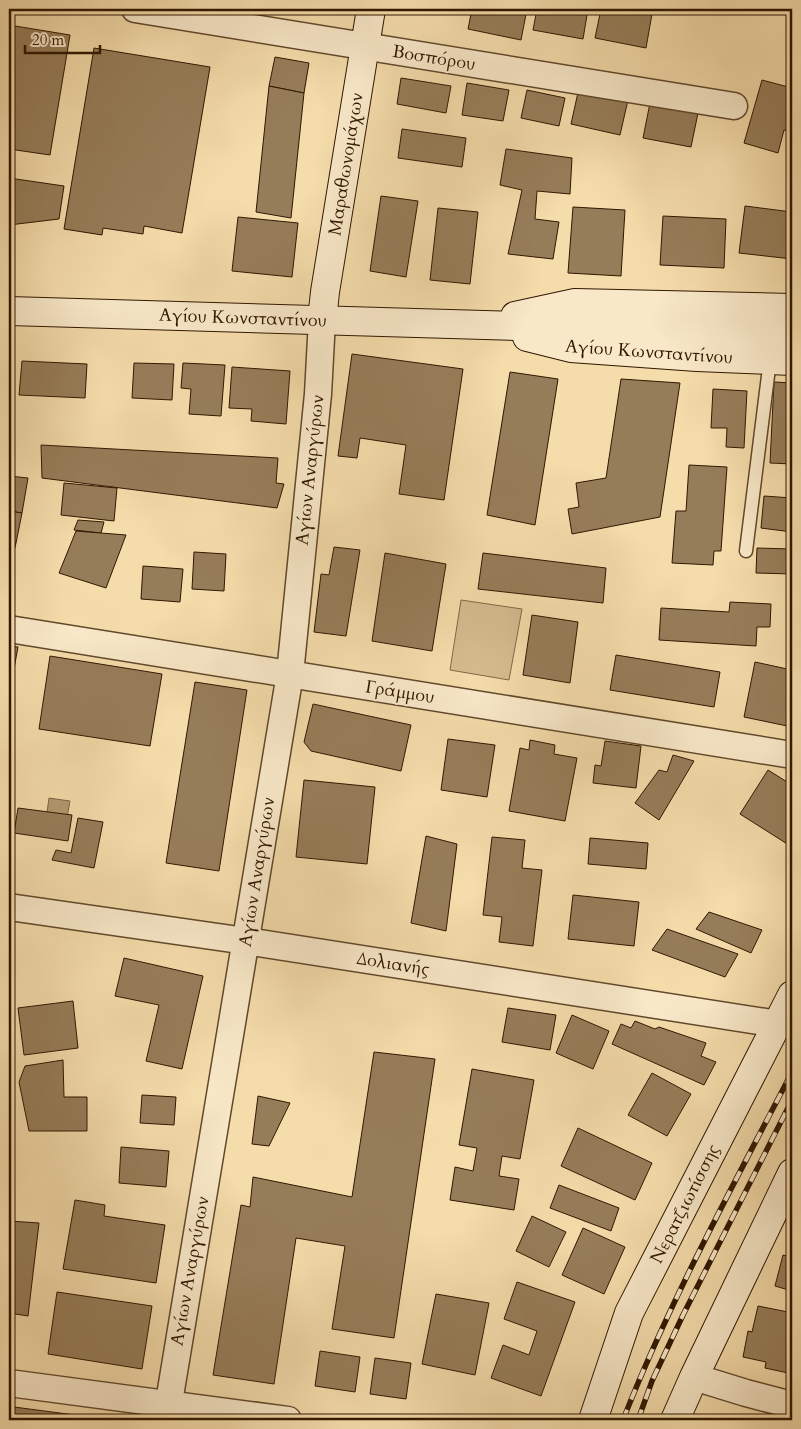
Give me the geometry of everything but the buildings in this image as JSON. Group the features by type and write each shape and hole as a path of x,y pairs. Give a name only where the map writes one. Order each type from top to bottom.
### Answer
{"street":[{"name":"Βοσπόρου","path":"135,9 734,106"},
{"name":"Μαραθωνομάχων","path":"322,320 371,9"},
{"name":"Αγίου Κωνσταντίνου","path":"477,325 575,302 792,308"},
{"name":"Αγίου Κωνσταντίνου","path":"9,311 792,334"},
{"name":"Αγίων Αναργύρων","path":"167,1412 290,674 318,394 322,320"},
{"name":"Αγίου Κωνσταντίνου","path":"477,325 571,348 781,360"},
{"name":"Γράμμου","path":"9,629 792,755"},
{"name":"Δολιανής","path":"9,907 246,941 778,1024"},
{"name":"Νερατζιωτίσσης","path":"593,1420 629,1313 792,995"},
{"path":"675,1420 792,1173"},
{"path":"694,1377 792,1405"},
{"path":"9,1382 167,1412 288,1420"}],"lane":[{"path":"746,551 781,360"}],"shaded area":[{"path":"461,600 522,609 509,680 450,670"},
{"path":"49,798 70,801 65,829 45,826"}],"railway":[{"path":"623,1420 641,1375 682,1287 792,1072"},
{"path":"638,1420 652,1381 683,1315 792,1100"}]}
